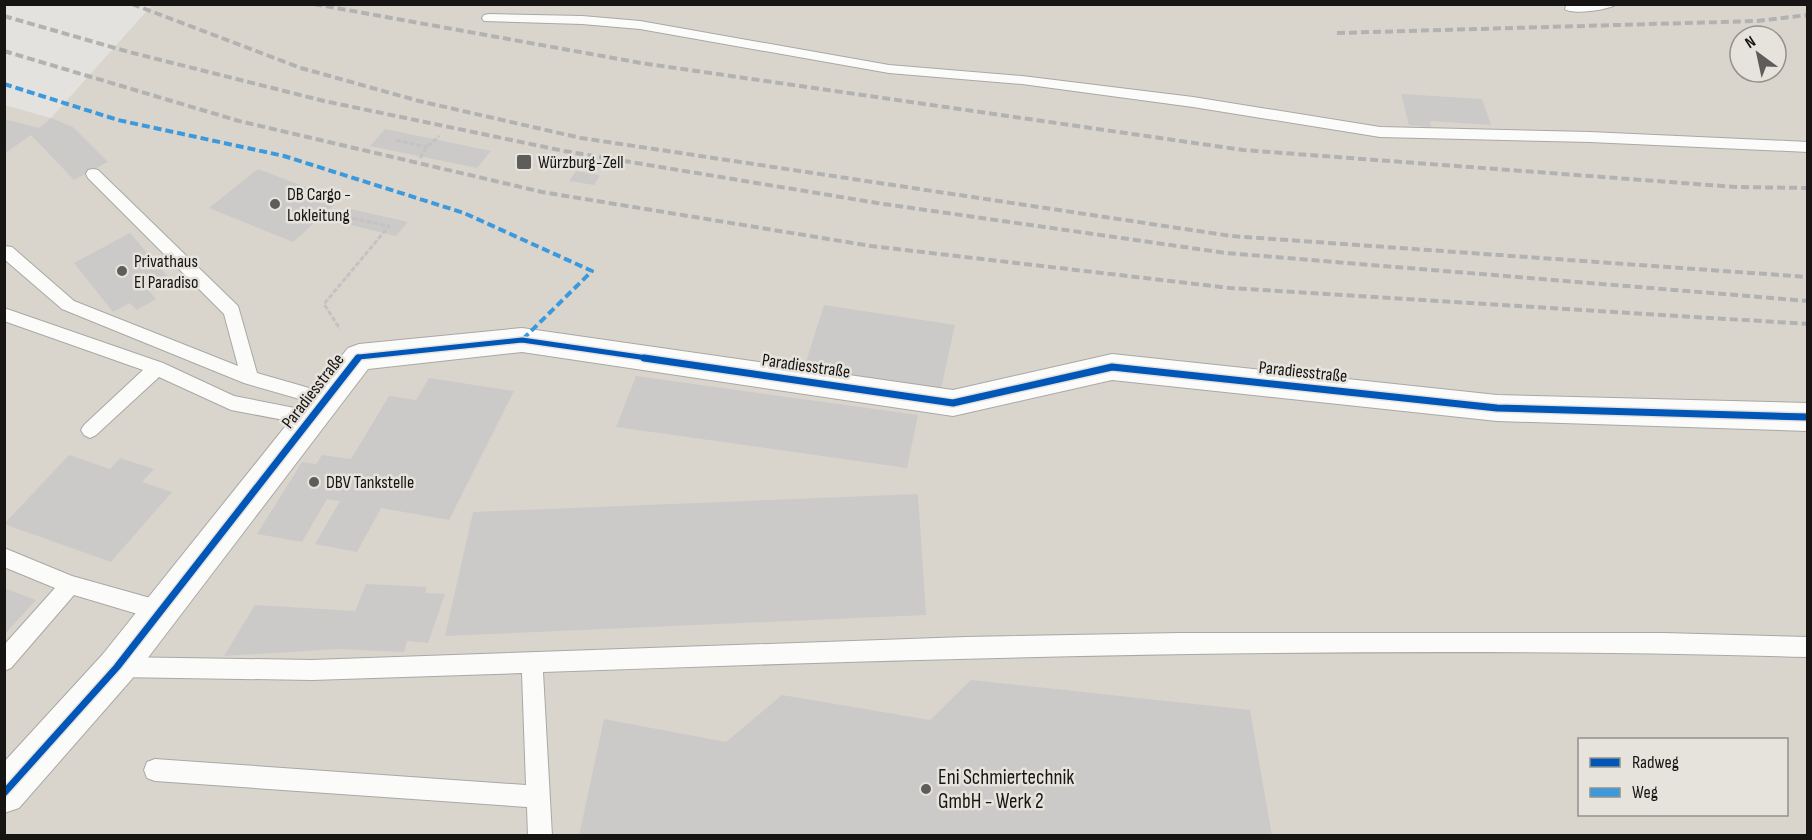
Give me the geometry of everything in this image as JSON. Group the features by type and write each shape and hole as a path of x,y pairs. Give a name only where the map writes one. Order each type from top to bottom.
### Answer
{"street":[{"name":"Paradiesstraße","path":"4,793 117,667 359,357 522,340 953,403 1112,367 1497,408 1808,417"}],"lane":[{"path":"1571,9 1611,4"},
{"path":"489,18 582,20 640,25 889,69 1022,80 1193,102 1380,132 1590,137 1808,147"},
{"path":"93,174 232,311 250,378"},
{"path":"6,251 68,305 250,378 317,408"},
{"path":"4,314 157,368 231,403 317,408"},
{"path":"90,430 157,368"},
{"path":"4,557 70,585 161,611"},
{"path":"4,661 70,585"},
{"path":"117,667 312,670 954,647 1181,643 1664,643 1808,647"},
{"path":"532,662 540,836"},
{"path":"155,770 539,797"}],"path":[{"path":"420,158 427,147 439,136"},
{"path":"396,140 427,147"},
{"path":"332,214 389,226 324,304 359,357"}],"shaded area":[{"path":"152,5 1807,5 1807,835 5,835 4,105 51,118"}],"building":[{"path":"1401,94 1482,99 1491,125 1430,121 1431,127 1409,125"},
{"path":"51,118 73,127 108,162 74,180 31,135 4,154 4,119 39,128"},
{"path":"385,129 491,151 477,168 370,146"},
{"name":"DB Cargo - Lokleitung","path":"258,169 340,200 293,242 209,208"},
{"path":"576,171 600,175 594,185 569,181"},
{"path":"346,208 408,222 396,236 334,221"},
{"name":"Privathaus El Paradiso","path":"130,233 170,279 149,291 156,299 137,310 130,303 113,312 74,263"},
{"path":"824,305 955,325 940,393 803,371"},
{"path":"636,376 918,415 907,468 616,427"},
{"path":"429,378 514,391 449,520 381,508 357,552 315,544 340,501 327,499 302,542 257,534 302,462 316,464 322,455 351,459 389,396 416,400"},
{"path":"69,455 110,469 120,458 154,469 142,482 172,492 111,562 4,524"},
{"path":"918,494 926,615 445,636 473,512"},
{"path":"366,584 427,587 425,593 445,594 428,643 407,641 404,652 339,649 224,656 255,605 355,611"},
{"path":"4,588 36,600 4,635"},
{"name":"Eni Schmiertechnik GmbH - Werk 2","path":"971,680 1250,710 1272,836 579,836 604,719 726,742 782,695 930,720"}],"railway":[{"path":"132,4 301,68 419,101 581,138 1231,236 1808,277"},
{"path":"314,4 641,63 1243,150 1736,187 1808,188"},
{"path":"1337,33 1757,21 1808,15"},
{"path":"4,16 129,52 324,101 564,151 877,203 1226,253 1808,301"},
{"path":"4,51 239,121 542,192 871,246 1230,288 1808,324"}],"marked path":[{"path":"4,84 118,120 284,156 464,213 592,271 522,340"}],"cycle path":[{"path":"4,793 117,667 359,357 522,340 953,403 1112,367 1497,408 1808,417"}],"place":[{"name":"Würzburg-Zell","path":"524,162"},
{"name":"DB Cargo - Lokleitung","path":"275,204"},
{"name":"Privathaus El Paradiso","path":"122,271"},
{"name":"DBV Tankstelle","path":"314,482"},
{"name":"Eni Schmiertechnik GmbH - Werk 2","path":"926,789"}]}
